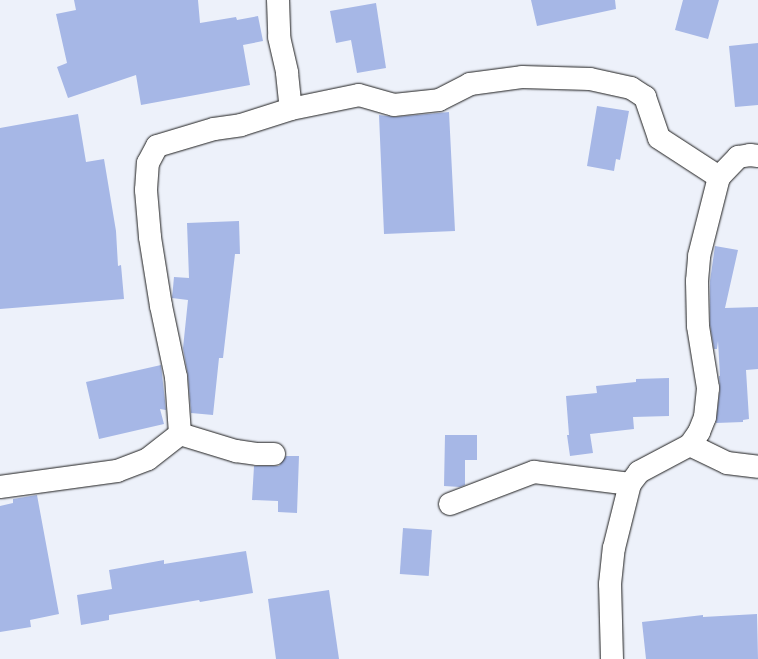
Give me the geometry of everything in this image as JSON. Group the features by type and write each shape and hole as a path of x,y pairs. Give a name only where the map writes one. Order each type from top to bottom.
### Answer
{"street":[{"path":"278,0 279,37 287,73 291,109"},
{"path":"180,434 176,378 161,306 150,237 146,190 148,162 157,146 214,129 241,125 291,109 359,95 394,105 439,100 470,84 522,77 590,79 631,88 645,98 659,138 720,177"},
{"path":"612,659 610,584 614,548 630,484 639,472 690,445 699,432 705,417 708,388 698,326 697,281 699,256 720,177 738,157 750,155 758,156"},
{"path":"180,434 236,451 258,454 274,454"},
{"path":"0,487 118,471 148,459 180,434"},
{"path":"690,445 728,463 758,467"},
{"path":"450,504 534,472 630,484"}],"building":[{"path":"74,0 198,0 200,23 236,17 237,20 258,16 263,41 243,45 250,85 141,105 136,75 68,98 57,67 67,63 56,14 76,10"},
{"path":"531,0 615,0 616,9 537,26"},
{"path":"683,0 719,0 708,39 675,30"},
{"path":"376,3 386,68 357,73 351,40 336,43 330,11"},
{"path":"758,43 758,105 735,107 729,46"},
{"path":"597,106 629,111 620,160 616,159 614,171 587,166"},
{"path":"449,112 455,231 384,234 379,115 395,117"},
{"path":"78,114 86,162 104,159 116,231 118,266 121,265 124,299 0,309 0,128"},
{"path":"239,221 240,254 235,254 223,358 219,358 213,415 191,413 188,376 183,348 188,300 172,298 174,277 189,278 187,223"},
{"path":"715,246 738,250 725,308 758,307 758,369 746,370 749,419 743,420 743,422 716,423 720,389 718,341 717,349 714,349 710,325 710,281"},
{"path":"161,365 166,410 160,409 164,424 99,439 86,382"},
{"path":"669,378 669,416 633,417 634,429 590,434 593,453 570,456 567,435 569,435 566,396 597,393 596,386 636,382 636,379"},
{"path":"445,435 477,435 477,460 465,460 465,485 460,487 444,486"},
{"path":"286,456 299,456 297,513 278,512 278,501 252,500 254,466 279,466"},
{"path":"37,495 59,614 30,620 31,627 0,632 0,506 13,503 13,499"},
{"path":"403,528 432,530 429,576 400,574"},
{"path":"246,551 253,593 200,602 199,600 109,615 109,620 81,625 77,595 112,589 109,570 164,560 164,564"},
{"path":"329,590 339,659 276,659 268,599"},
{"path":"757,614 758,659 646,659 642,622 703,615 703,617"}]}
